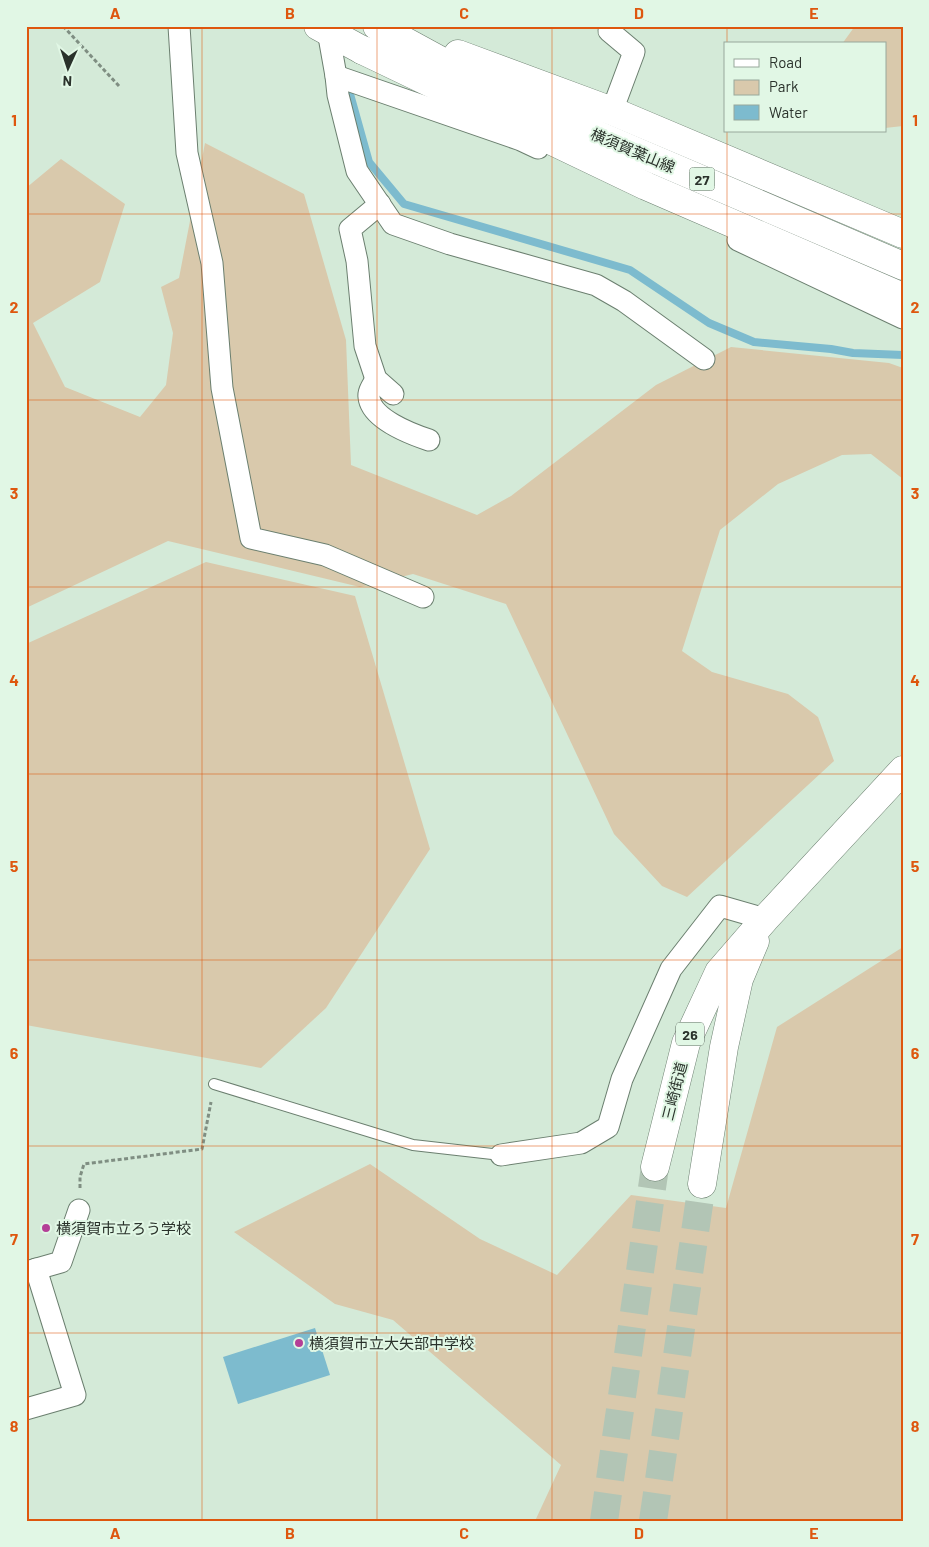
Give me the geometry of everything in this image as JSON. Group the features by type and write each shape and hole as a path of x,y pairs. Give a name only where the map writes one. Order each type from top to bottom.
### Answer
{"main road":[{"name":"横須賀葉山線","path":"377,26 500,93"},
{"path":"382,26 612,111 903,234"},
{"name":"横須賀葉山線","path":"323,29 364,38 500,93 903,266"},
{"path":"364,38 646,186 903,297"},
{"name":"三崎街道","path":"655,1167 686,1043 718,972 902,771"},
{"name":"三崎街道","path":"702,1184 724,1048 739,979 765,919"}],"street":[{"path":"179,26 187,153 212,263 222,388 251,538 325,555 423,597"},
{"path":"611,26 609,32 634,52 612,111"},
{"path":"323,29 336,76 338,94 357,171 393,224 450,244 596,284 624,300 704,359"},
{"path":"336,76 521,140 903,318"},
{"path":"380,204 350,229 357,261 365,346 376,379 393,394"},
{"path":"376,379 368,396 370,404 375,411 385,420 398,427 429,440"},
{"path":"501,1155 581,1143 608,1127 622,1079 671,970 720,906 765,919"},
{"path":"26,1409 75,1394 31,1271 61,1262 79,1210"}],"lane":[{"path":"214,1084 412,1145 501,1155"}],"path":[{"path":"63,26 120,87"},
{"path":"79,1210 80,1177 84,1164 202,1149 214,1084"}],"green space":[{"path":"855,26 903,26 903,126 886,128 886,42 843,42"},
{"path":"205,143 304,194 346,340 351,465 477,515 511,496 656,385 731,347 889,363 903,368 903,479 871,454 842,455 778,484 720,530 682,651 712,672 788,694 818,717 834,761 687,897 662,886 614,834 506,604 413,574 360,587 168,541 26,608 26,188 61,159 125,204 100,282 33,323 65,387 140,417 166,385 173,333 161,287 179,278"},
{"path":"206,562 355,596 430,849 326,1008 261,1068 26,1025 26,644"},
{"path":"903,947 903,1521 535,1521 561,1465 393,1320 335,1304 234,1232 370,1164 480,1239 557,1275 631,1195 726,1208 777,1027"}],"water":[{"path":"315,1328 330,1375 238,1404 223,1357"}],"waterway":[{"path":"350,94 369,162 404,204 630,270 709,323 754,342 831,349 853,353 903,355"}],"tunnel":[{"path":"604,1521 655,1167"},
{"path":"653,1521 702,1184"}],"place":[{"name":"横須賀市立ろう学校","path":"46,1228"},
{"name":"横須賀市立大矢部中学校","path":"299,1343"}]}
